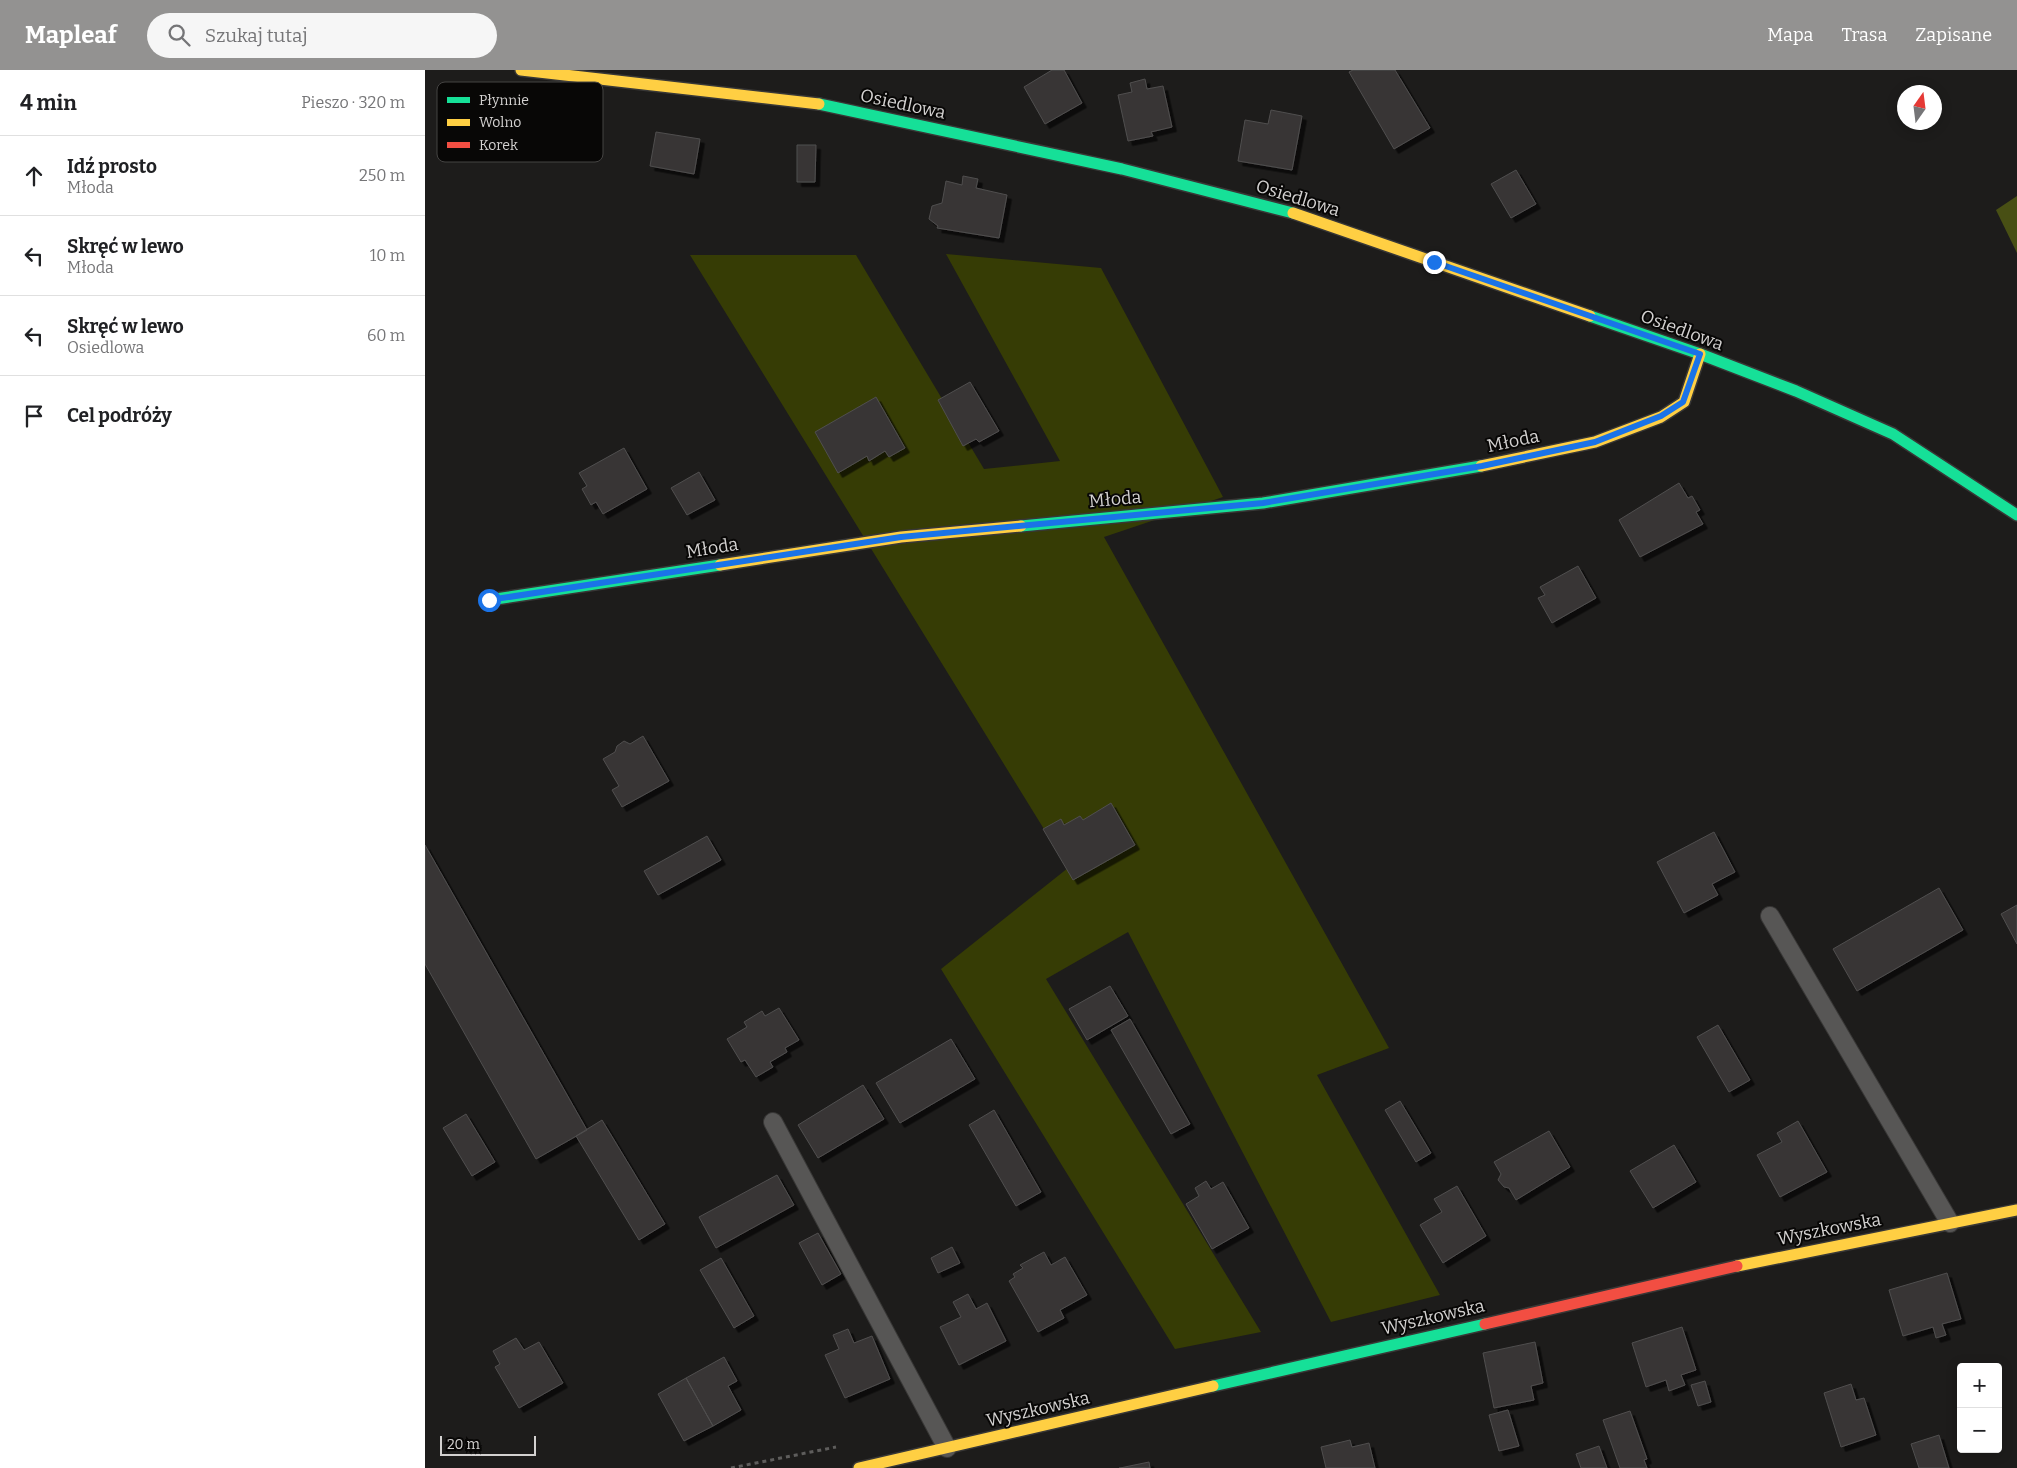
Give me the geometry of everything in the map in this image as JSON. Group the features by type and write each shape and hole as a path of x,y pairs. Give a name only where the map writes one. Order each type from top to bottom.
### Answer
{"street":[{"name":"Osiedlowa","path":"521,70 826,105 1122,169 1289,211 1700,354 1796,391 1893,434 2017,515"},
{"name":"Młoda","path":"489,600 901,537 1263,503 1482,466 1595,442 1661,416 1683,402 1700,354"},
{"name":"Wyszkowska","path":"859,1468 1770,1258 2017,1210"}],"lane":[{"path":"1770,916 1950,1224"},
{"path":"773,1122 947,1448"}],"green space":[{"path":"2017,196 2017,253 1996,210"},
{"path":"946,254 1101,268 1223,497 1104,537 1389,1048 1317,1075 1440,1295 1331,1322 1128,932 1046,979 1261,1332 1175,1349 941,969 1068,868 690,255 856,255 984,469 1060,461"}],"building":[{"path":"1052,70 1064,70 1082,103 1045,124 1024,87"},
{"path":"1353,70 1395,70 1430,128 1394,149 1349,72"},
{"path":"1145,79 1147,89 1163,86 1172,127 1151,132 1153,136 1128,141 1118,95 1132,92 1130,83"},
{"path":"1271,110 1302,116 1292,170 1238,161 1245,120 1268,124"},
{"path":"656,132 700,139 694,174 650,166"},
{"path":"797,145 816,145 815,182 797,182"},
{"path":"1516,170 1536,204 1511,218 1491,184"},
{"path":"963,176 978,179 976,188 1007,195 999,238 937,228 938,226 929,219 932,206 942,203 946,181 962,185"},
{"path":"970,382 999,431 979,442 976,439 963,446 938,400"},
{"path":"876,397 905,448 889,457 885,451 869,461 867,456 838,473 815,432"},
{"path":"624,448 647,489 603,514 596,502 591,505 582,489 587,486 579,473"},
{"path":"699,472 715,500 687,515 671,488"},
{"path":"1679,483 1688,498 1692,496 1700,510 1696,512 1703,524 1640,557 1619,520"},
{"path":"1578,566 1596,598 1552,623 1538,598 1545,595 1540,587"},
{"path":"643,736 669,781 622,807 612,790 619,786 603,759 615,752 617,746 624,741 630,744"},
{"path":"1111,803 1135,845 1073,880 1043,829 1061,819 1064,825 1080,816 1083,820"},
{"path":"1714,832 1735,872 1712,884 1718,895 1684,913 1657,862"},
{"path":"707,836 721,860 658,895 644,871"},
{"path":"425,845 587,1130 536,1159 425,964"},
{"path":"1939,888 1963,930 1857,991 1833,949"},
{"path":"2017,905 2017,944 2001,914"},
{"path":"1110,986 1128,1016 1087,1040 1069,1009"},
{"path":"779,1008 799,1040 785,1048 787,1052 770,1062 773,1067 756,1077 745,1060 741,1062 727,1039 747,1027 744,1022 762,1011 765,1016"},
{"path":"1130,1019 1190,1124 1171,1134 1111,1030"},
{"path":"1718,1025 1750,1080 1729,1092 1697,1037"},
{"path":"951,1039 975,1079 900,1123 876,1083"},
{"path":"863,1085 884,1119 818,1158 798,1125"},
{"path":"1400,1101 1431,1153 1416,1162 1385,1110"},
{"path":"994,1110 1041,1192 1016,1206 969,1125"},
{"path":"466,1114 495,1162 472,1176 443,1128"},
{"path":"602,1120 665,1224 639,1240 576,1136"},
{"path":"1798,1121 1827,1172 1780,1197 1757,1155 1782,1142 1777,1133"},
{"path":"1549,1131 1570,1167 1516,1200 1509,1188 1504,1187 1498,1180 1501,1174 1494,1162"},
{"path":"1674,1145 1696,1182 1653,1208 1630,1171"},
{"path":"777,1175 794,1205 716,1248 699,1217"},
{"path":"1206,1181 1211,1189 1223,1182 1249,1228 1212,1249 1186,1204 1199,1196 1195,1188"},
{"path":"1457,1186 1486,1236 1443,1263 1420,1225 1442,1212 1434,1199"},
{"path":"818,1233 841,1274 822,1285 799,1243"},
{"path":"952,1247 960,1263 938,1273 931,1258"},
{"path":"1044,1252 1051,1265 1065,1257 1087,1295 1060,1310 1064,1318 1038,1332 1009,1281 1015,1277 1013,1274 1023,1268 1020,1265"},
{"path":"721,1258 754,1316 734,1328 700,1270"},
{"path":"1947,1273 1961,1319 1942,1324 1946,1335 1936,1338 1933,1327 1903,1336 1889,1290"},
{"path":"968,1294 976,1309 987,1303 1006,1341 959,1365 940,1327 961,1317 953,1302"},
{"path":"1682,1327 1696,1370 1681,1375 1685,1385 1669,1391 1666,1380 1646,1387 1632,1343"},
{"path":"848,1329 854,1343 872,1336 890,1379 845,1398 825,1355 839,1349 833,1335"},
{"path":"516,1338 524,1350 539,1342 563,1383 519,1408 495,1367 500,1364 493,1351"},
{"path":"1535,1342 1543,1383 1531,1386 1534,1400 1494,1408 1483,1353"},
{"path":"724,1357 737,1381 728,1386 741,1410 713,1426 686,1378"},
{"path":"686,1378 713,1426 684,1441 658,1394"},
{"path":"1705,1381 1711,1402 1698,1406 1691,1385"},
{"path":"1851,1384 1856,1400 1864,1398 1876,1435 1841,1447 1824,1393"},
{"path":"1508,1410 1519,1446 1499,1451 1489,1415"},
{"path":"1630,1411 1647,1459 1644,1460 1647,1468 1620,1468 1603,1420"},
{"path":"1939,1435 1949,1468 1919,1468 1911,1444"},
{"path":"1350,1440 1352,1447 1369,1443 1375,1468 1326,1468 1321,1447"},
{"path":"1599,1446 1607,1468 1581,1468 1576,1454"},
{"path":"1149,1462 1150,1468 1120,1468"}],"traffic: fast":[{"path":"819,104 1122,169 1293,213"},
{"path":"1590,316 1700,354 1796,391 1893,434 2017,515"},
{"path":"1021,526 1263,503 1481,466"},
{"path":"489,600 720,565"},
{"path":"1213,1386 1485,1324"}],"traffic: slow":[{"path":"521,70 819,104"},
{"path":"1293,213 1590,316"},
{"path":"1481,466 1595,442 1661,417 1684,402 1700,354"},
{"path":"720,565 901,537 1021,526"},
{"path":"1737,1266 2017,1210"},
{"path":"859,1468 1213,1386"}],"traffic: jam":[{"path":"1485,1324 1737,1266"}],"route":[{"path":"489,600 901,537 1263,503 1482,466 1595,442 1661,416 1683,402 1700,354 1434,262"}]}
